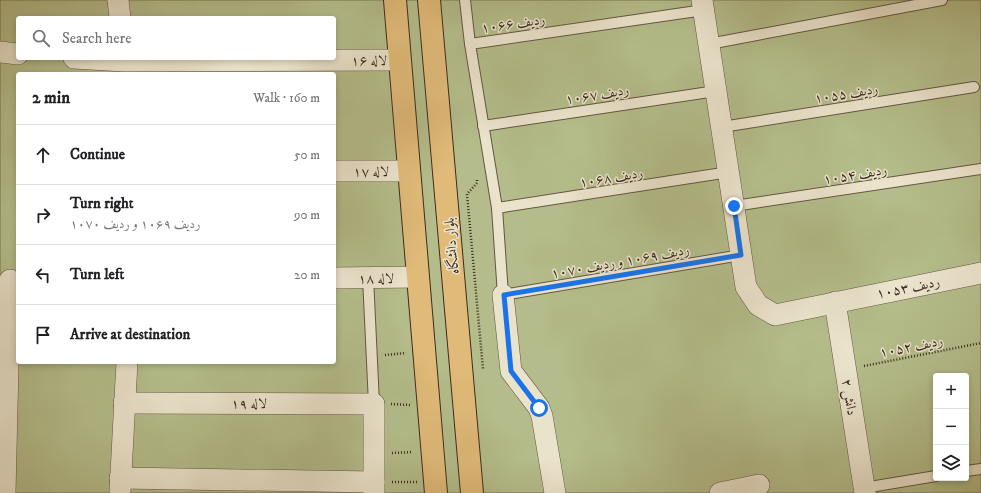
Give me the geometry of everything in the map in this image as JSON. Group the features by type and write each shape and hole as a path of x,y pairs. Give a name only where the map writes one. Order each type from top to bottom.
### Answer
{"main road":[{"path":"395,0 436,488"},
{"name":"بلوار دانشگاه","path":"430,0 472,493"}],"street":[{"path":"118,0 120,16"},
{"name":"ردیف ۱۰۵۳","path":"703,5 746,287 758,305 775,315 981,273"},
{"path":"0,52 16,54"},
{"name":"لاله ۱۶","path":"91,60 125,64 400,60"},
{"name":"لاله ۱۷","path":"336,171 409,171"},
{"name":"لاله ۱۸","path":"336,278 418,277"},
{"path":"5,493 9,280"},
{"path":"504,295 511,371 539,408 542,416 555,493"},
{"name":"دانش ۲","path":"835,302 864,490"},
{"path":"127,364 120,486 374,488 374,404"},
{"name":"لاله ۱۹","path":"124,403 374,404"},
{"path":"720,493 759,485"}],"lane":[{"path":"465,0 470,44 497,208 504,295"},
{"path":"709,44 942,0"},
{"name":"ردیف ۱۰۶۶","path":"470,44 703,5"},
{"name":"ردیف ۱۰۵۵","path":"722,127 974,87"},
{"name":"ردیف ۱۰۶۷","path":"483,126 716,91"},
{"name":"ردیف ۱۰۵۴","path":"734,206 981,169"},
{"name":"ردیف ۱۰۶۸","path":"497,208 728,172"},
{"name":"ردیف ۱۰۶۹ و ردیف ۱۰۷۰","path":"504,295 741,255"},
{"path":"368,278 373,356 374,404"},
{"path":"969,471 981,469"},
{"path":"864,490 933,477"}],"path":[{"path":"476,175 477,183 467,194 483,375"},
{"path":"455,298 504,295"},
{"name":"ردیف ۱۰۵۲","path":"846,369 981,343"},
{"path":"373,356 424,352"},
{"path":"374,404 429,406"},
{"path":"374,488 436,488"}],"green space":[{"path":"0,0 981,0 981,493 0,493"}],"route":[{"path":"539,408 511,371 504,295 741,255 734,206"}]}
